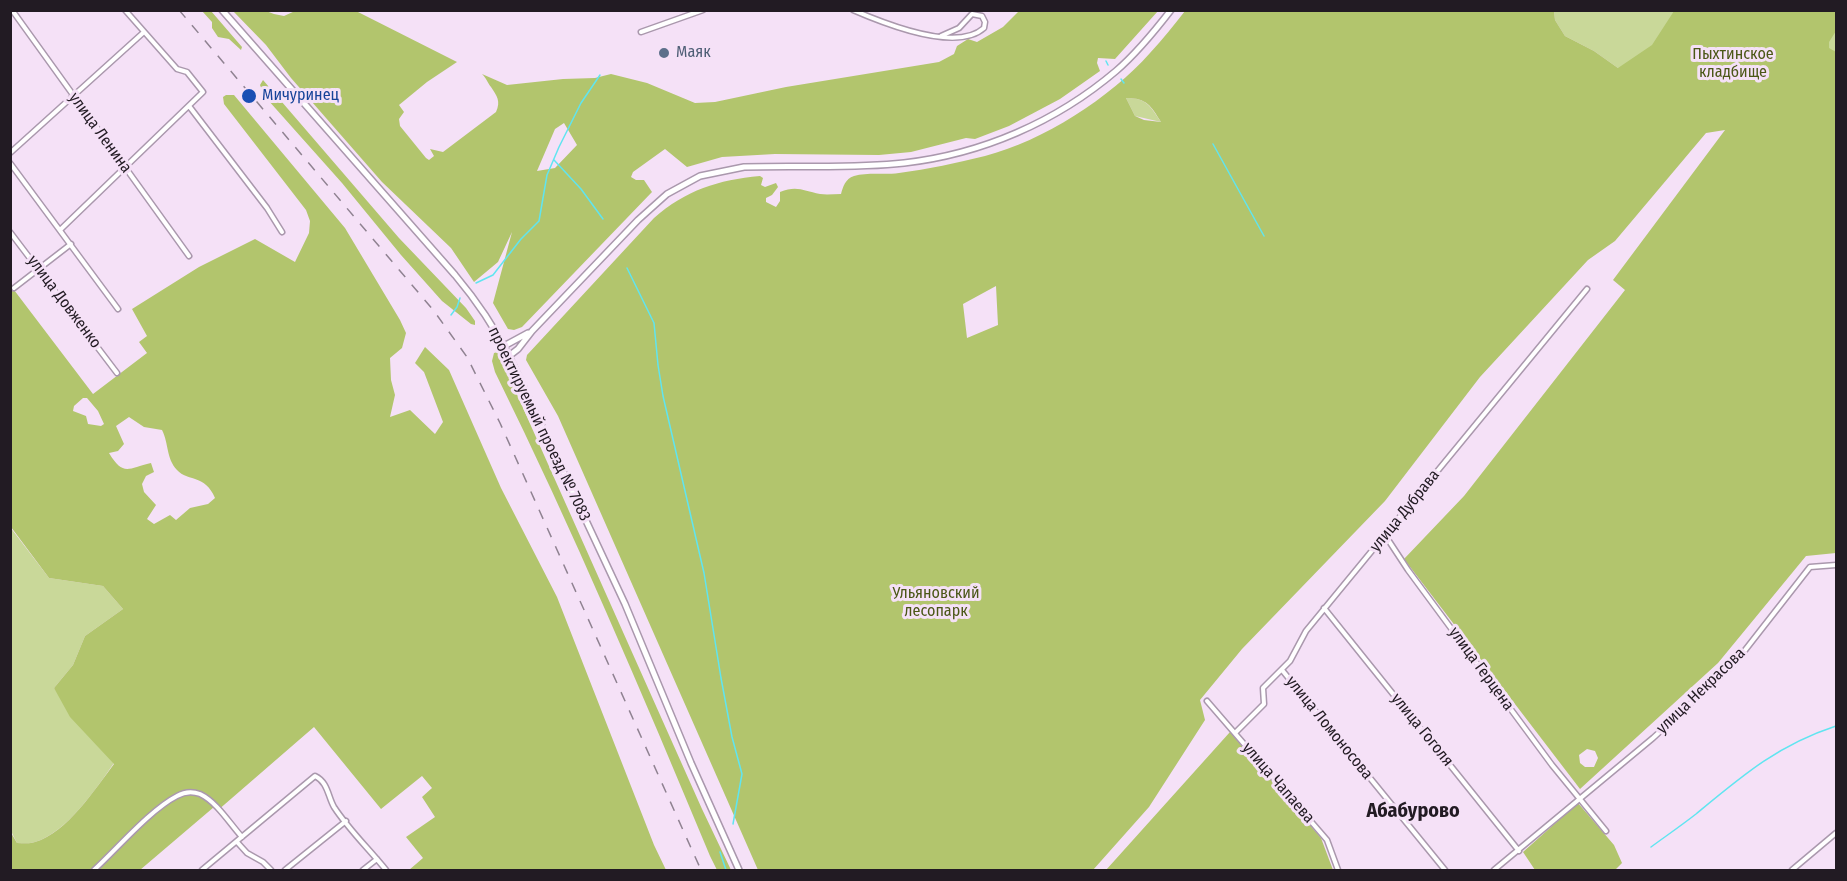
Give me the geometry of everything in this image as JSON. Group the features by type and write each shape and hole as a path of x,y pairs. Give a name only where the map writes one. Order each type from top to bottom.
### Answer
{"main road":[{"name":"проектируемый проезд № 7083","path":"222,10 470,293 504,346 625,604 691,763 739,870"},
{"path":"509,356 652,206 688,181 720,171 744,167 904,163 962,152 994,142 1055,114 1098,85 1136,52 1172,10"},
{"path":"504,346 532,331"}],"street":[{"name":"улица Ленина","path":"12,10 189,256"},
{"path":"60,230 203,92 187,72 177,69 125,10"},
{"path":"641,32 703,10"},
{"path":"853,10 900,28 941,36 958,38 979,33 985,26 984,18 979,14 972,14 959,28 941,36"},
{"path":"10,153 144,32"},
{"path":"189,106 267,208 282,232"},
{"path":"10,163 118,309"},
{"name":"улица Довженко","path":"10,232 117,373"},
{"path":"14,288 70,244"},
{"name":"улица Дубрава","path":"1235,733 1264,704 1263,688 1290,662 1306,631 1587,289"},
{"name":"улица Герцена","path":"1385,535 1414,579 1579,800 1606,831"},
{"name":"улица Некрасова","path":"1494,870 1653,738 1735,663 1810,567 1836,565"},
{"name":"улица Гоголя","path":"1324,609 1519,851"},
{"name":"улица Ломоносова","path":"1282,669 1445,870"},
{"name":"улица Чапаева","path":"1207,701 1327,840 1338,870"},
{"path":"202,870 315,776 326,787 333,806 386,870"},
{"path":"94,870 157,812 178,795 189,792 205,797 242,837"},
{"path":"285,870 346,821"},
{"path":"1792,870 1836,833"},
{"path":"237,842 247,853 263,862 271,870"},
{"path":"363,870 377,859"}],"green space":[{"path":"202,11 211,11 242,47 241,50 229,39 218,37 212,28 212,22"},
{"path":"233,11 266,11 284,16 295,11 356,11 457,62 427,82 399,105 404,112 399,119 400,126 429,160 434,156 430,149 443,152 496,112 498,99 482,74 507,85 595,78 611,74 647,83 695,103 715,102 786,87 939,62 954,54 957,46 968,39 977,42 1003,27 1019,11 1158,11 1115,59 1098,58 1100,71 1060,99 1009,126 975,139 966,138 911,152 879,155 775,154 722,157 687,167 665,149 633,172 631,177 644,180 652,192 522,327 514,330 508,329 493,303 512,232 498,262 474,282 451,248 382,182 291,78 266,45","holes":["564,123 577,145 555,168 537,171 555,129"]},
{"name":"Ульяновский лесопарк","path":"1185,11 1554,11 1555,20 1565,36 1594,51 1618,68 1652,45 1674,11 1836,11 1836,31 1829,42 1829,48 1836,52 1836,553 1806,556 1718,663 1580,789 1404,559 1464,496 1625,290 1613,280 1725,130 1706,133 1615,241 1588,260 1480,377 1385,501 1242,649 1200,700 1205,720 1149,807 1093,870 758,870 558,416 526,360 527,355 654,218 691,193 730,180 760,176 763,178 761,185 765,187 776,183 778,187 772,195 766,198 766,202 776,207 780,201 780,192 786,190 841,194 846,181 854,176 921,170 974,159 1007,149 1052,129 1116,86 1134,70","holes":["1126,98 1144,101 1161,122 1144,120 1135,116","996,286 998,325 967,338 963,304","1587,749 1595,751 1598,758 1594,767 1585,767 1580,763 1579,755"]},
{"name":"Пыхтинское кладбище","path":"1554,11 1836,11 1836,75 1618,68 1594,51 1565,36 1555,20"},
{"path":"263,80 399,238 466,308 475,321 475,325 442,301 401,255 342,183 268,100 268,94 262,90 260,85"},
{"path":"234,95 345,228 400,320 406,333 402,348 390,358 391,380 395,395 390,417 410,410 435,434 443,422 424,372 415,363 425,347 449,370 501,488 557,597 654,845 666,870 409,870 423,858 406,837 435,817 422,797 432,788 422,776 381,809 314,727 217,811 214,807 140,870 11,870 10,831 17,843 33,843 58,830 79,809 114,764 70,717 54,688 73,665 85,636 123,609 103,586 49,578 11,527 11,286 93,394 147,353 139,342 147,336 132,309 199,267 255,239 295,262 309,233 310,221 306,210 224,104 223,97","holes":["83,398 87,398 98,411 104,424 101,426 88,424 86,416 73,411 74,406","129,417 144,427 162,430 173,465 181,474 206,485 215,498 208,504 190,508 176,520 170,515 154,524 147,519 156,505 144,492 142,484 146,476 154,472 151,463 126,469 118,465 109,453 118,451 124,444 116,426"]},
{"path":"1126,98 1143,101 1161,122 1135,116"},
{"path":"498,352 731,870 717,870 710,856 633,673 495,372 492,361 494,353"},
{"path":"10,527 49,578 103,586 123,609 85,636 73,665 54,688 114,763 69,820 47,837 28,843 17,843 11,831"},
{"path":"1230,732 1321,838 1333,870 1106,870"},
{"path":"1578,803 1614,845 1622,863 1615,870 1535,870 1523,852"}],"waterway":[{"path":"1106,61 1108,65"},
{"path":"476,283 493,275 521,239 539,221 547,175 581,103 600,75"},
{"path":"1121,79 1124,83"},
{"path":"1213,144 1264,236"},
{"path":"554,160 581,189 603,219"},
{"path":"627,268 654,323 663,396 704,573 732,737 742,774 733,824"},
{"path":"451,315 460,298"},
{"path":"1651,847 1762,762 1796,742 1836,726"},
{"path":"720,852 726,870"}],"railway":[{"path":"179,10 434,311 467,357 500,423 701,870"}],"place":[{"name":"Маяк","path":"664,53"},
{"name":"Мичуринец","path":"249,96"}],"district":[{"name":"Абабурово","path":"1413,811"}]}
